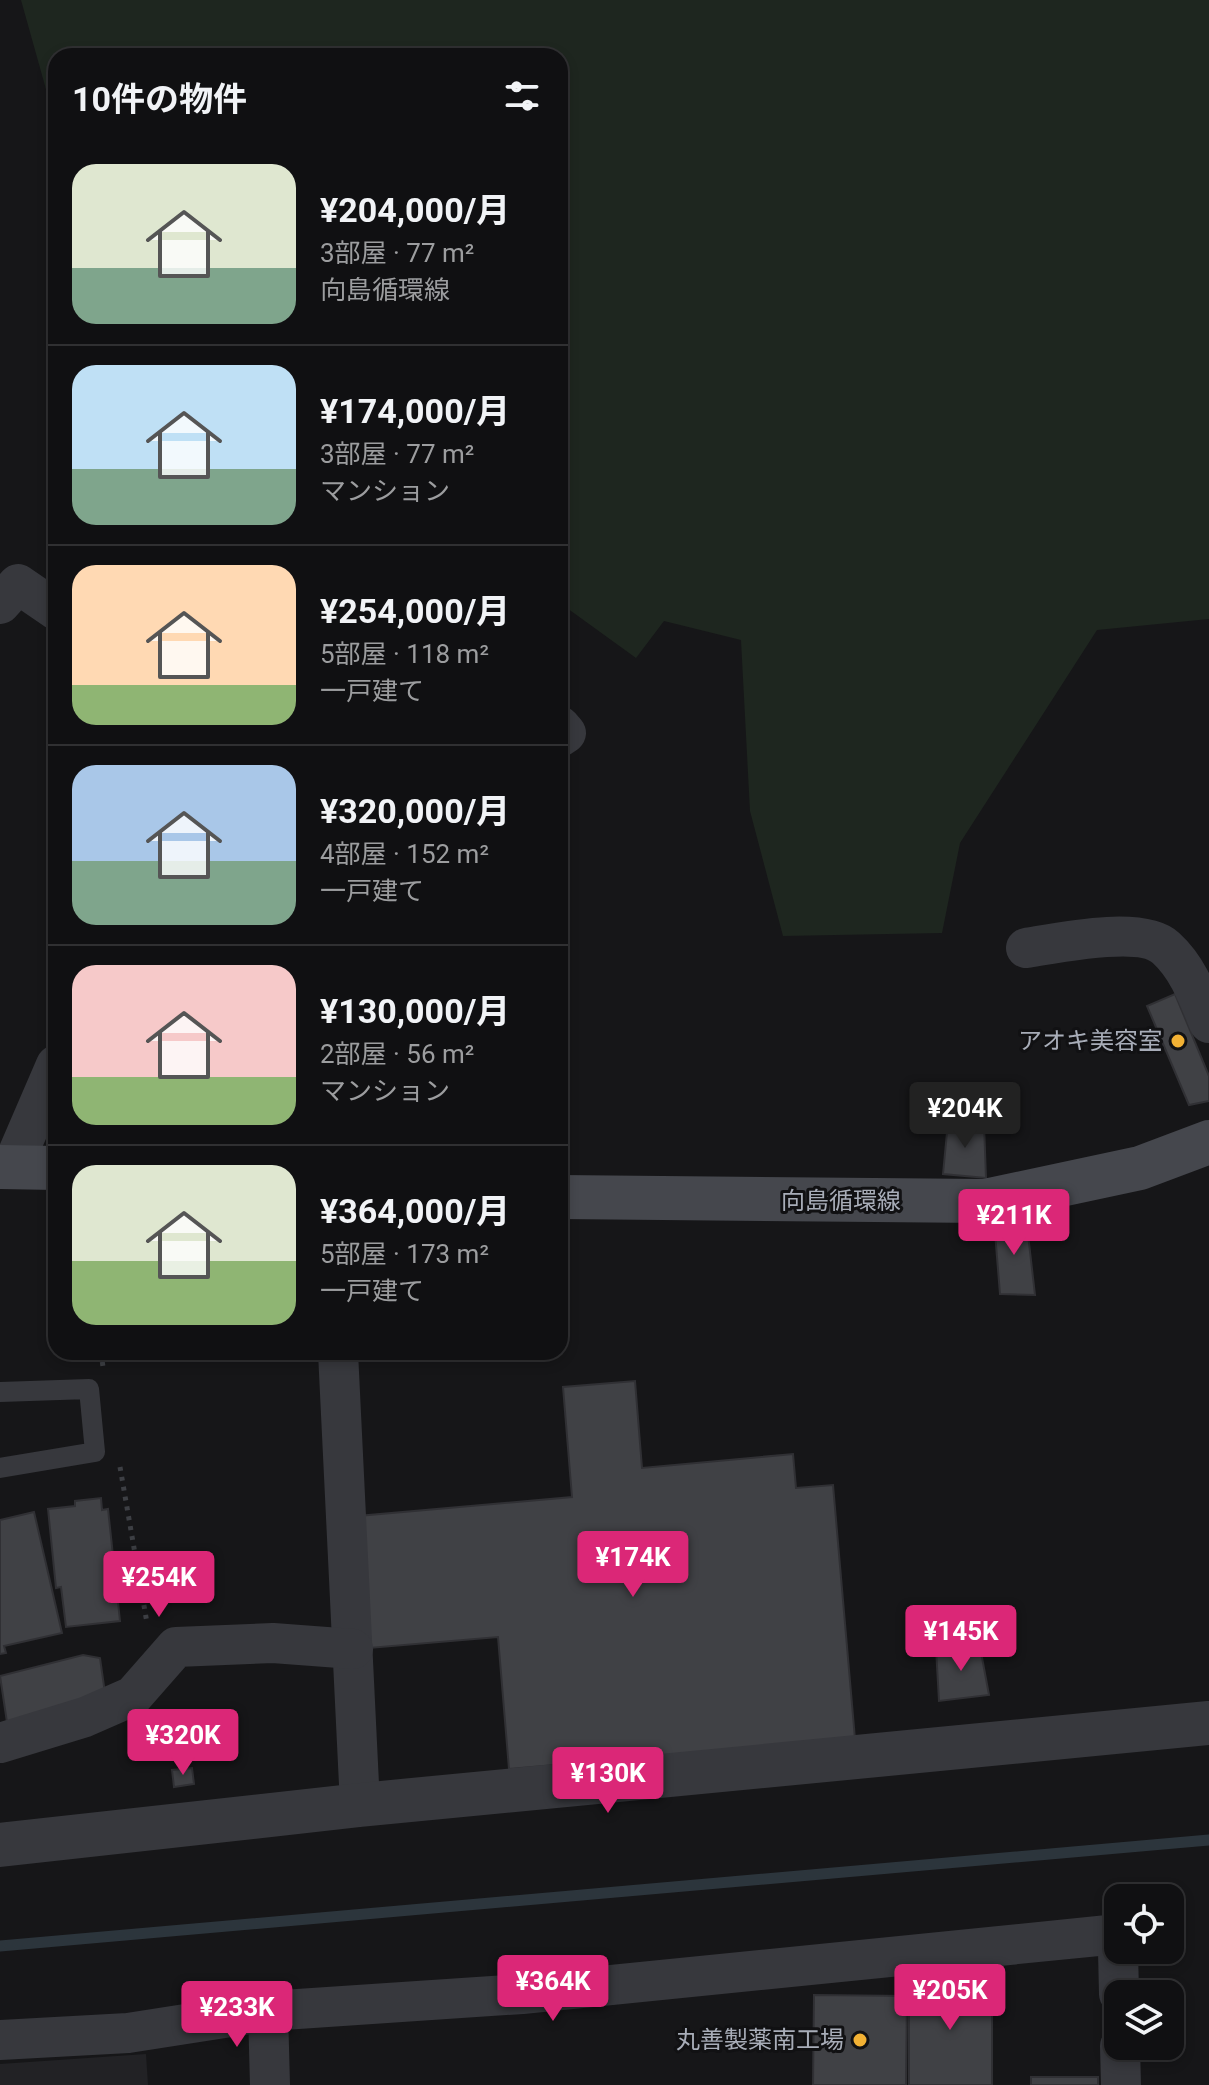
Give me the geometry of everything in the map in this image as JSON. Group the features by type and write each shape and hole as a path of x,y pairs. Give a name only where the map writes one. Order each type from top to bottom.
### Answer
{"main road":[{"name":"向島循環線","path":"568,1197 985,1201 1140,1168 1209,1142"},
{"path":"6,1167 48,1168"}],"street":[{"path":"6,589 48,607"},
{"path":"1026,948 1110,934 1164,945 1188,974 1209,1023"},
{"path":"6,1167 48,1081"},
{"path":"338,1360 360,1805"},
{"path":"0,1743 85,1717 133,1696 176,1647 273,1643 353,1649"},
{"path":"0,1845 360,1805 1209,1723"},
{"path":"0,2040 128,2033 268,2011 522,1994 1104,1935"},
{"path":"268,2011 270,2085"},
{"path":"1120,2060 1121,2085"}],"lane":[{"path":"0,1392 89,1389 95,1452 0,1468"}],"path":[{"path":"102,1360 106,1382"},
{"path":"119,1458 155,1671"}],"shaded area":[{"path":"21,0 1209,0 1209,619 1097,630 960,843 942,933 783,936 750,811 741,640 664,621 636,658 568,609 568,48 48,48 48,96"},
{"path":"146,2054 148,2085 0,2085 0,2064"}],"building":[{"name":"アオキ美容室","path":"1175,994 1209,1076 1209,1101 1189,1105 1147,1006"},
{"path":"948,1122 984,1124 986,1178 943,1174"},
{"path":"1026,1217 1035,1295 1000,1294 994,1220"},
{"path":"635,1381 642,1468 793,1454 796,1488 833,1485 855,1739 509,1769 498,1637 369,1648 358,1516 572,1497 563,1387"},
{"path":"101,1498 102,1510 108,1509 120,1621 66,1627 61,1587 56,1588 48,1509 75,1506 75,1501"},
{"path":"34,1512 62,1633 4,1646 6,1653 0,1654 0,1520"},
{"path":"980,1647 989,1695 939,1701 936,1648"},
{"path":"83,1655 100,1658 106,1700 8,1729 0,1676"},
{"path":"192,1768 194,1784 174,1787 172,1770"},
{"path":"909,1980 992,1980 992,2085 909,2085"},
{"name":"丸善製薬南工場","path":"814,1995 907,1996 906,2085 813,2085"},
{"path":"1031,2077 1098,2077 1098,2085 1031,2085"}],"waterway":[{"path":"0,1946 1209,1840"}],"place":[{"name":"アオキ美容室","path":"1178,1041"},
{"name":"丸善製薬南工場","path":"860,2040"}]}
